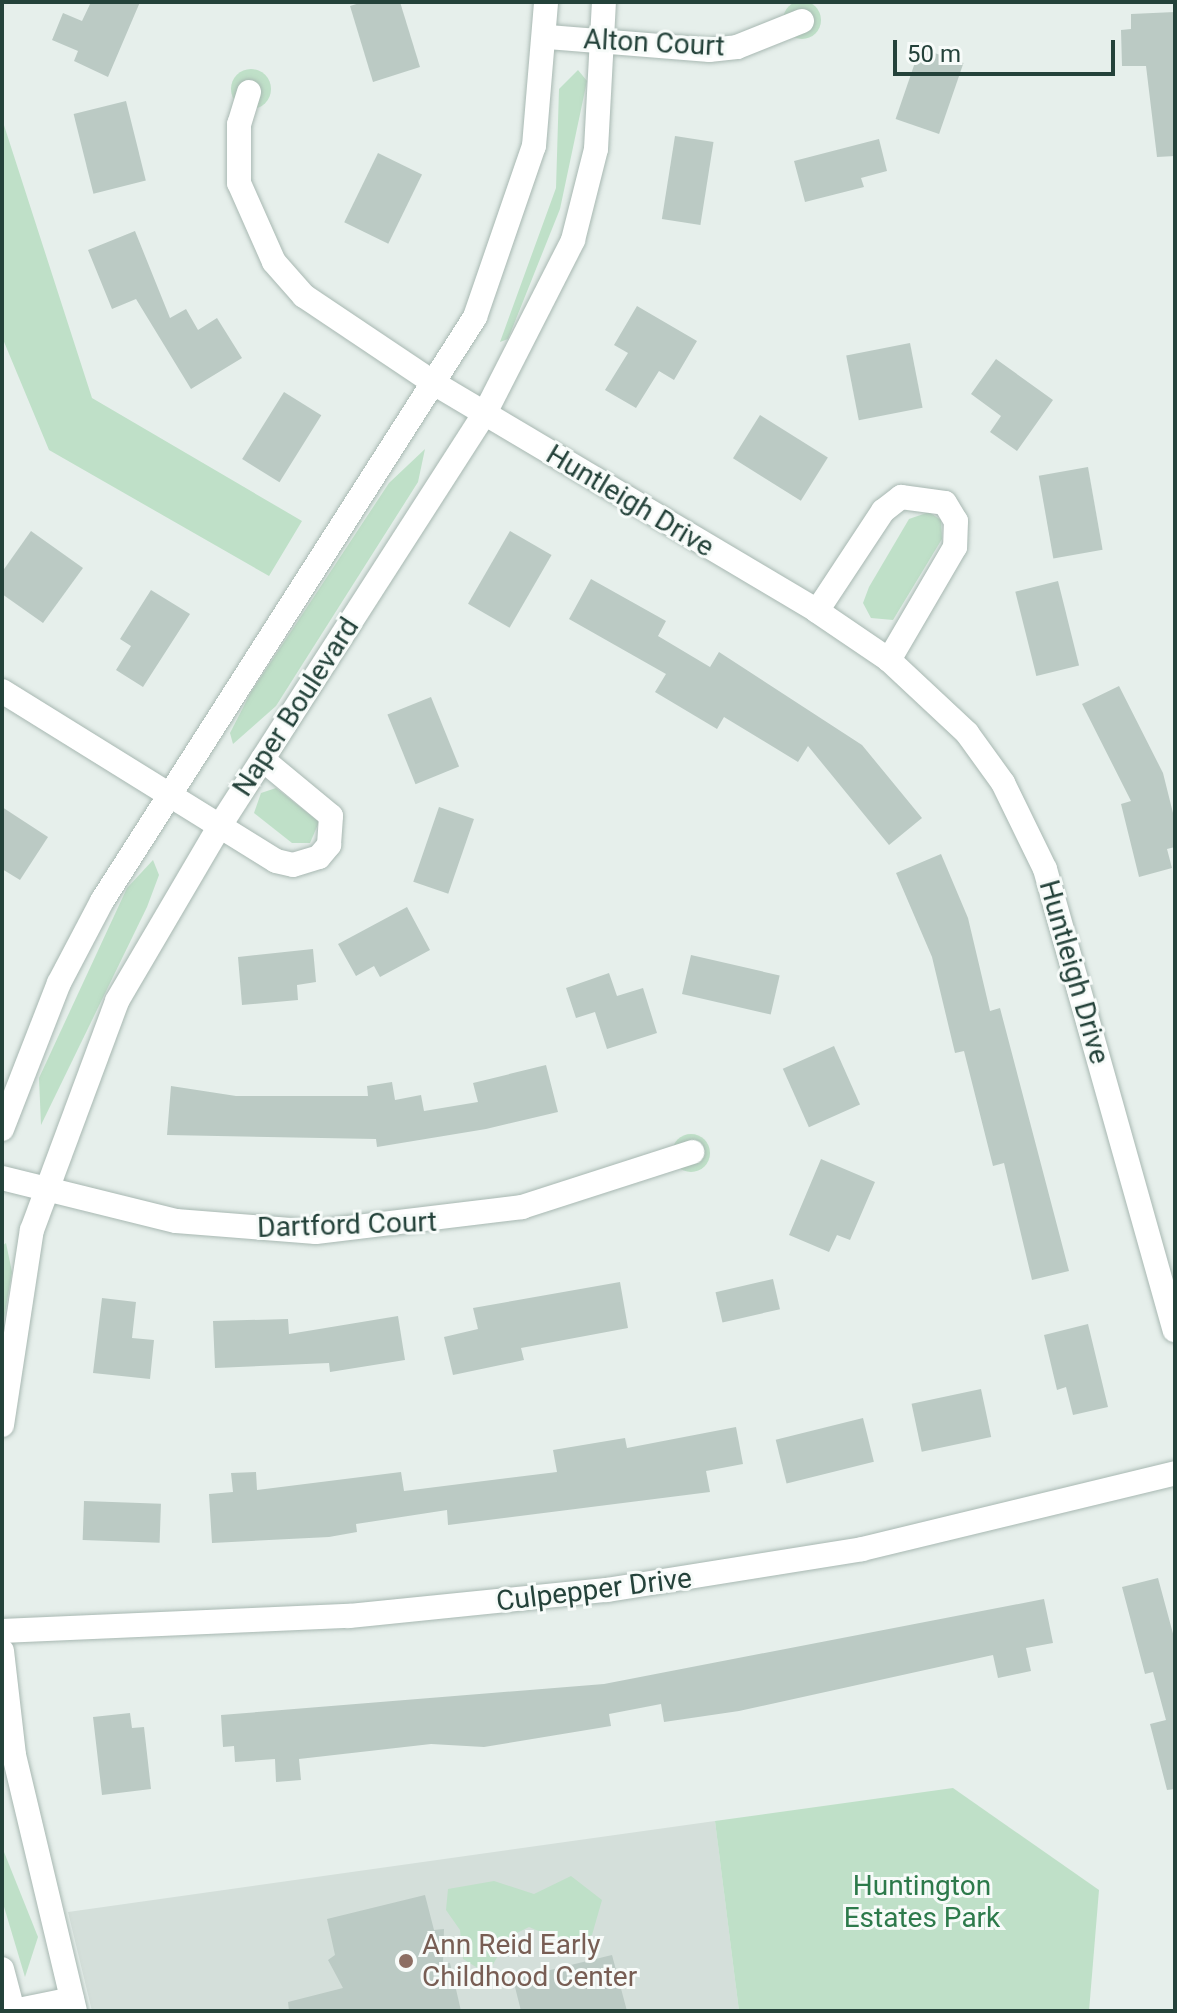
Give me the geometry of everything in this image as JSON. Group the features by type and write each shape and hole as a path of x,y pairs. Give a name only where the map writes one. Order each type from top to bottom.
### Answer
{"street":[{"path":"2,1129 59,983 167,794 437,385 475,317 511,228 534,146 548,37 546,2"},
{"name":"Naper Boulevard","path":"2,1425 20,1283 43,1190 117,1001 221,824 485,413 573,240 596,149 606,41 604,2"},
{"name":"Alton Court","path":"548,37 709,50 802,21"},
{"name":"Huntleigh Drive","path":"249,92 239,124 239,183 274,262 304,296 437,385 817,611 889,660 967,733 1003,783 1039,856 1175,1330"},
{"path":"817,611 883,511 901,497 945,503 956,521 955,547 889,660"},
{"path":"2,691 167,794 293,865 329,845 331,816 322,801 262,759"},
{"name":"Dartford Court","path":"2,1178 176,1221 374,1230 522,1207 692,1152"},
{"name":"Culpepper Drive","path":"2,1631 349,1616 607,1590 862,1549 1175,1473"},
{"path":"2,1651 14,1755 73,2005 13,2011 2,1969"}],"shaded area":[{"name":"Ann Reid Early Childhood Center","path":"715,1821 739,2011 92,2011 68,1912"}],"green space":[{"path":"802,1 815,7 821,20 815,33 802,39 789,33 783,20 789,7"},
{"path":"251,69 265,75 271,89 265,103 251,109 237,103 231,89 237,75"},
{"path":"578,70 587,81 560,209 508,339 500,342 556,188 559,89"},
{"path":"2,119 92,398 302,521 269,576 49,450 2,337"},
{"path":"425,449 418,482 276,706 233,744 230,733 251,692 389,483"},
{"path":"929,512 941,520 942,539 893,620 871,618 863,603 869,587 909,519"},
{"path":"276,788 319,822 310,843 292,843 254,813 261,793"},
{"path":"153,860 159,875 147,907 41,1125 39,1078 127,888"},
{"path":"691,1134 705,1139 710,1153 705,1167 691,1172 677,1167 672,1153 677,1139"},
{"path":"6,1243 12,1272 2,1331 2,1246"},
{"name":"Huntington Estates Park","path":"953,1788 1099,1890 1089,2011 739,2011 715,1821"},
{"path":"2,1847 38,1937 25,1977 2,1900"},
{"path":"571,1876 602,1900 592,1935 569,1944 529,1927 509,1937 492,1966 481,1970 463,1959 460,1930 446,1910 448,1889 494,1881 534,1894"}],"building":[{"path":"91,2 140,2 108,77 74,61 78,51 52,40 63,13 82,21"},
{"path":"363,2 400,2 420,67 373,82 350,6"},
{"path":"1175,12 1175,156 1157,157 1146,66 1122,66 1121,30 1131,29 1131,14"},
{"path":"920,48 963,63 939,134 896,119"},
{"path":"126,101 146,181 93,194 74,114"},
{"path":"675,136 714,142 700,225 662,219"},
{"path":"879,139 887,171 861,178 864,187 805,202 794,161"},
{"path":"378,153 422,174 388,244 344,222"},
{"path":"135,231 170,318 186,309 198,330 217,318 242,358 191,389 136,299 112,309 88,250"},
{"path":"637,306 697,341 674,380 659,371 636,408 605,390 628,353 614,345"},
{"path":"910,343 923,408 859,420 846,355"},
{"path":"996,359 1053,400 1017,451 990,432 1001,416 971,394"},
{"path":"284,392 321,415 279,482 242,459"},
{"path":"760,415 828,457 801,501 733,458"},
{"path":"1088,467 1103,550 1053,558 1039,476"},
{"path":"31,531 83,568 43,623 2,594 2,572"},
{"path":"510,531 552,555 510,628 468,604"},
{"path":"591,579 666,621 658,636 710,667 719,652 862,745 922,818 889,845 808,746 798,762 724,717 717,729 655,692 666,674 569,619"},
{"path":"1058,581 1079,665 1036,676 1015,592"},
{"path":"151,590 190,614 143,687 116,670 131,646 120,639"},
{"path":"1119,686 1163,773 1175,821 1175,847 1167,849 1172,868 1139,877 1121,804 1131,801 1082,704"},
{"path":"431,697 459,767 416,784 387,715"},
{"path":"2,807 48,837 20,880 2,869"},
{"path":"439,807 474,819 448,894 413,882"},
{"path":"941,854 968,918 990,1011 1000,1008 1069,1271 1032,1280 1004,1163 993,1166 964,1051 955,1053 932,957 896,873"},
{"path":"407,907 430,950 380,977 374,966 356,976 338,944"},
{"path":"313,949 316,982 297,985 298,1000 242,1005 238,957"},
{"path":"691,955 780,975 771,1014 682,994"},
{"path":"609,973 617,996 643,988 657,1033 607,1049 595,1012 576,1018 566,988"},
{"path":"834,1046 860,1104 809,1127 783,1069"},
{"path":"546,1065 558,1112 486,1129 377,1147 376,1139 167,1135 171,1086 236,1096 368,1096 367,1086 392,1082 395,1100 421,1095 424,1111 478,1102 473,1083"},
{"path":"821,1159 875,1182 850,1240 837,1235 829,1252 789,1235"},
{"path":"773,1279 780,1309 722,1322 716,1292"},
{"path":"620,1282 628,1328 521,1348 524,1360 453,1375 444,1337 478,1329 473,1308"},
{"path":"102,1298 136,1302 132,1338 154,1340 150,1379 93,1373"},
{"path":"398,1316 405,1360 330,1372 329,1363 215,1368 213,1321 288,1319 289,1334"},
{"path":"1088,1324 1108,1407 1073,1415 1066,1387 1057,1390 1044,1335"},
{"path":"981,1389 991,1437 922,1452 912,1404"},
{"path":"863,1418 874,1462 787,1483 776,1440"},
{"path":"736,1427 743,1464 706,1471 710,1492 448,1525 447,1510 356,1524 357,1532 329,1537 212,1543 209,1494 233,1492 231,1473 256,1472 257,1490 401,1472 404,1491 557,1472 553,1450 625,1438 627,1448"},
{"path":"84,1501 161,1504 160,1543 83,1540"},
{"path":"1158,1578 1175,1641 1175,1789 1167,1790 1150,1724 1166,1720 1153,1672 1145,1674 1122,1587"},
{"path":"1044,1599 1053,1643 1026,1648 1031,1671 998,1678 993,1655 739,1711 664,1722 661,1704 609,1714 611,1726 484,1747 431,1744 299,1759 301,1780 276,1782 275,1759 235,1762 234,1746 223,1747 221,1715 604,1684"},
{"path":"130,1713 132,1728 144,1727 151,1789 102,1795 93,1717"},
{"path":"425,1895 434,1930 444,1929 443,1964 450,1963 461,2011 289,2011 288,2002 343,1988 328,1960 335,1955 327,1919"},
{"path":"612,1955 627,2011 521,2011 513,1979"}],"place":[{"name":"Ann Reid Early Childhood Center","path":"406,1961"}]}
